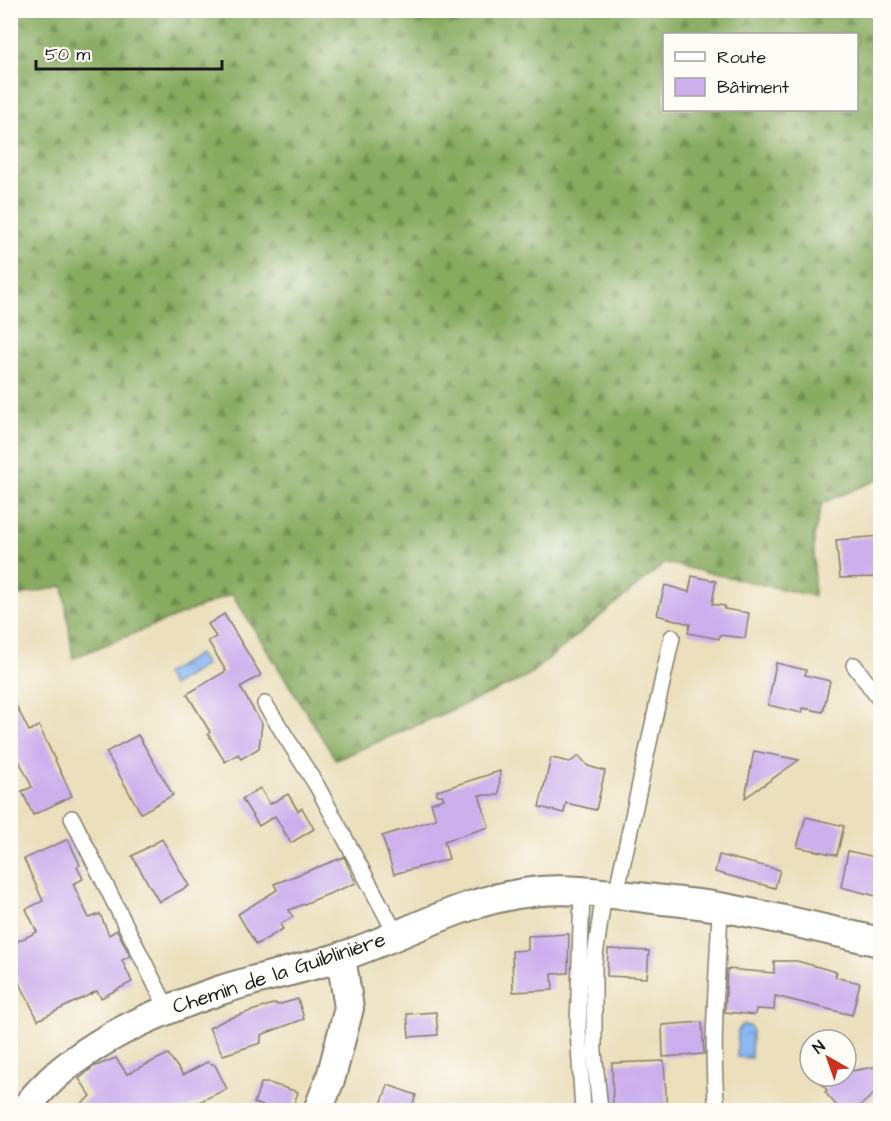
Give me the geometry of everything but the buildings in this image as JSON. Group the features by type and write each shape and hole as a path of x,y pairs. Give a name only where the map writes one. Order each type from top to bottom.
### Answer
{"street":[{"name":"Chemin de la Guiblinière","path":"24,1110 39,1090 81,1054 126,1029 222,990 341,957 464,906 494,897 541,891 601,893 720,907 880,942"},
{"path":"318,1110 331,1077 349,1008 341,957"}],"lane":[{"path":"583,1110 578,1030 601,893 672,637"},
{"path":"854,664 880,700"},
{"path":"265,704 317,786 396,934"},
{"path":"72,818 168,1010"},
{"path":"600,1110 594,1052 594,963 601,893"},
{"path":"717,1110 715,1051 720,907"}],"green space":[{"path":"11,10 880,11 880,479 822,503 814,536 814,596 665,563 525,678 336,760 232,594 73,658 63,586 11,597"}],"water":[{"path":"199,654 206,665 172,686 165,674"},
{"path":"742,1025 750,1026 752,1030 751,1058 737,1057 738,1031"}]}
